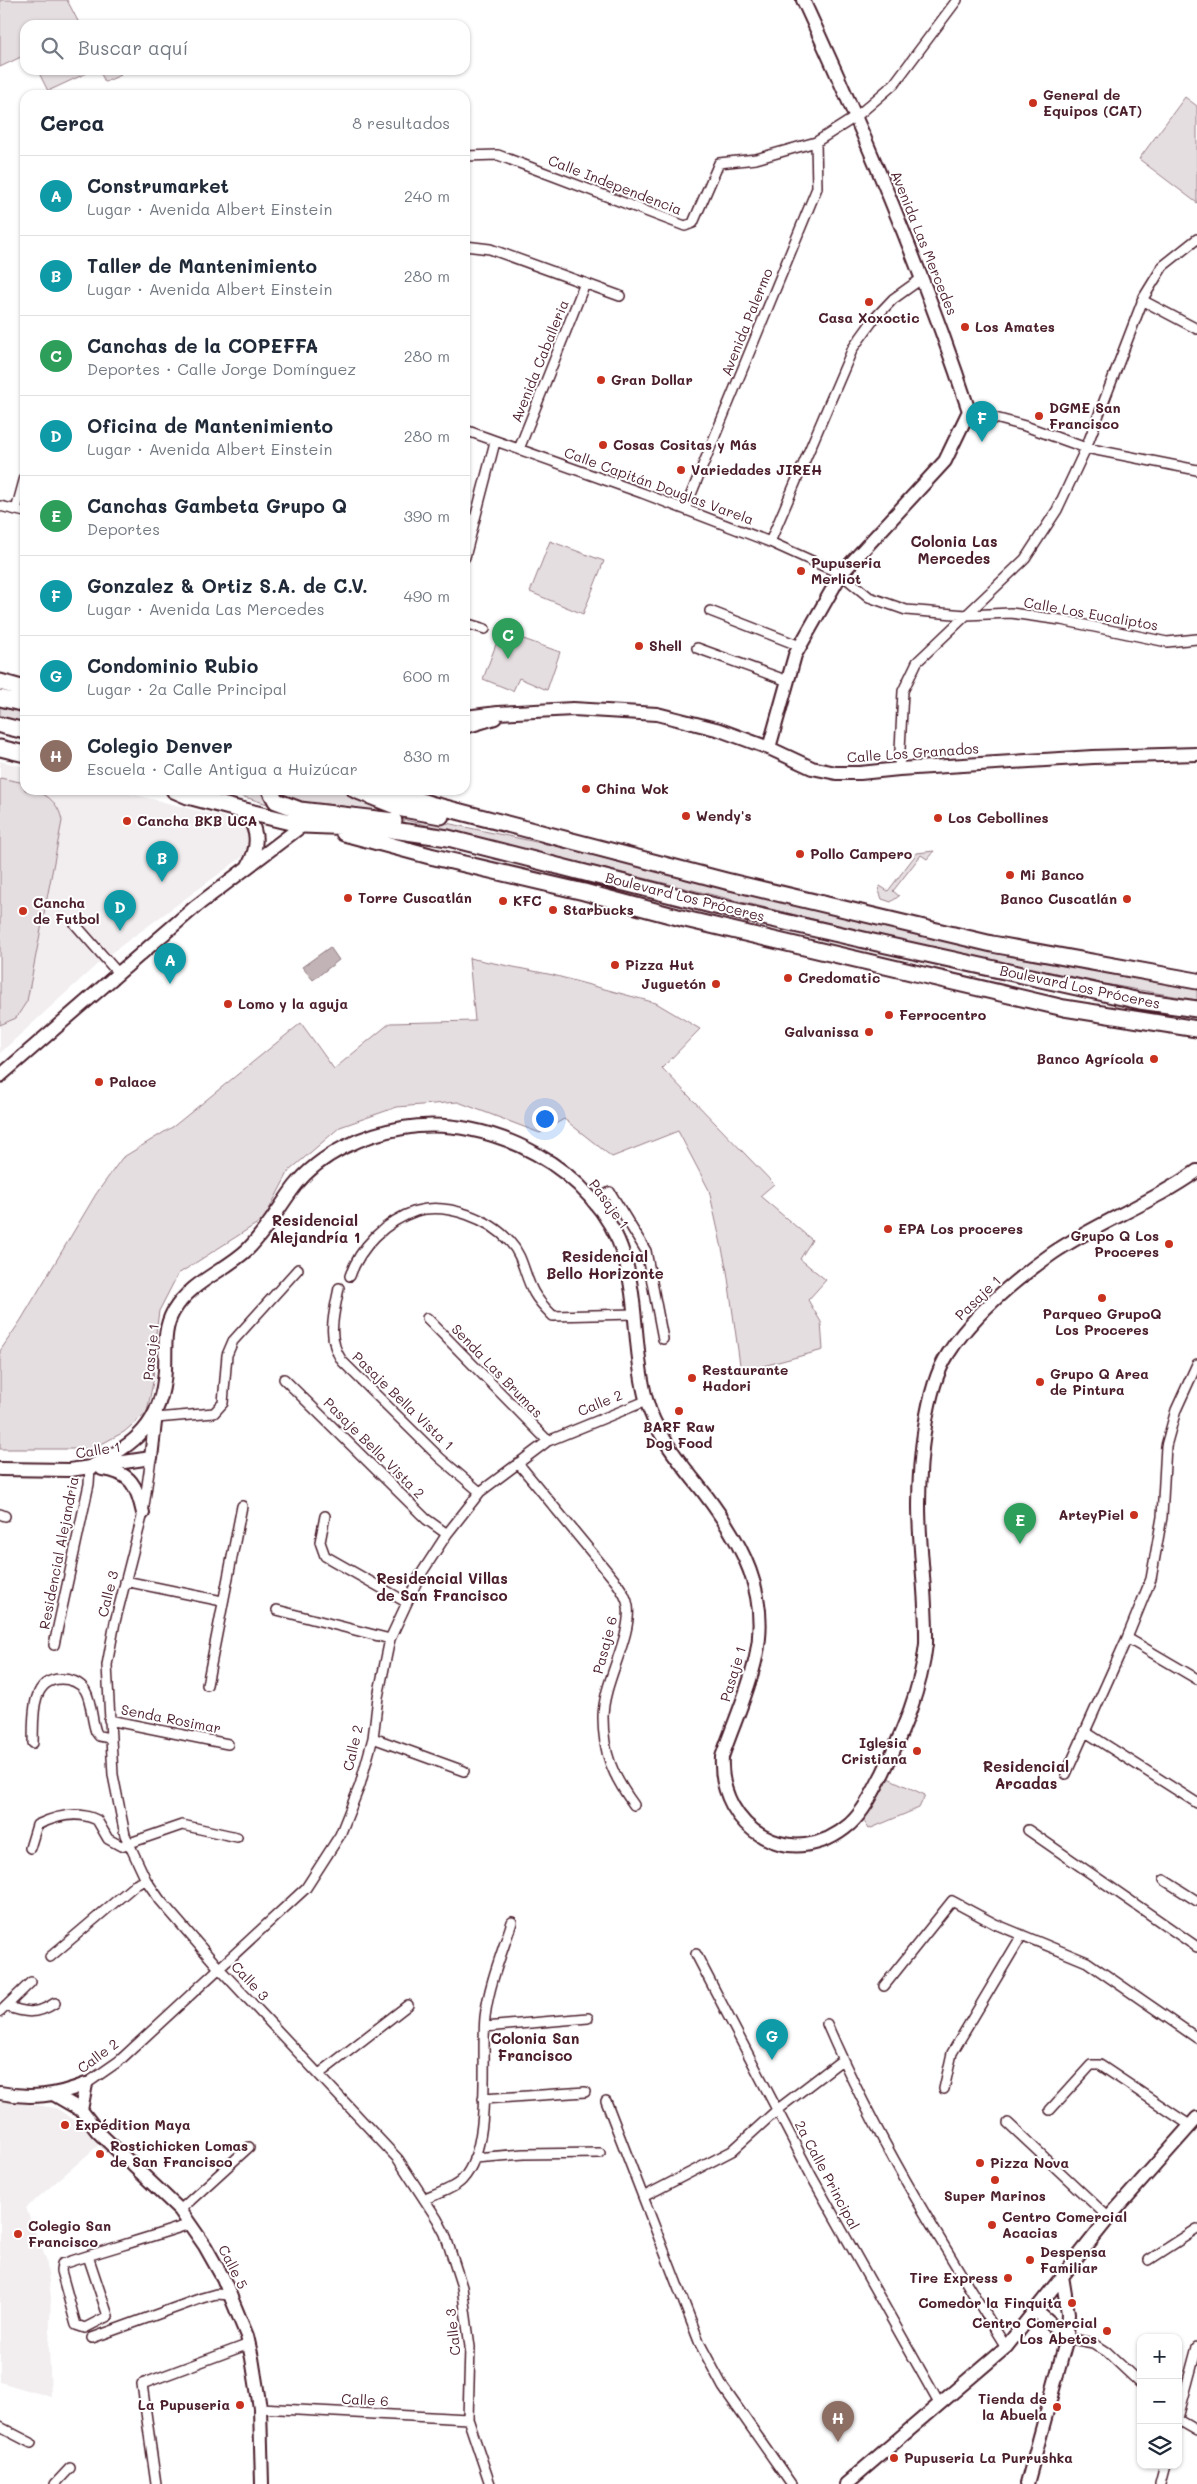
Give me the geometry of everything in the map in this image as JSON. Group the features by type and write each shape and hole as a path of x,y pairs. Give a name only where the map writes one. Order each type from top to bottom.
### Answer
{"highway":[{"path":"0,682 20,688"},
{"path":"0,698 20,703"},
{"path":"0,725 20,730"},
{"path":"0,748 20,753"},
{"path":"183,795 188,796"},
{"path":"273,795 276,801 291,808 394,821 448,838"},
{"path":"368,795 404,809 529,830"},
{"name":"Boulevard Los Próceres","path":"404,795 430,804 726,880 992,944 1197,981"},
{"name":"Boulevard Los Próceres","path":"188,796 237,810 303,825 379,828 448,838 655,891 1089,990 1197,1010"},
{"path":"303,825 584,892 685,919 1064,1008 1197,1029"},
{"path":"655,891 685,919"}],"street":[{"name":"Avenida Las Mercedes","path":"803,0 857,116 940,324 969,411"},
{"path":"816,142 857,116 894,84 957,0"},
{"name":"Calle Independencia","path":"470,156 498,156 685,226 692,223 718,163 756,159 816,142"},
{"name":"Avenida Palermo","path":"685,509 817,188 816,142"},
{"path":"899,769 903,691 918,662 1025,559 1058,510 1086,448 1142,300 1163,266 1197,239"},
{"path":"470,247 490,249 620,296"},
{"path":"770,542 853,348 874,319 893,298 921,279"},
{"name":"Avenida Caballeria","path":"519,449 586,283"},
{"path":"1142,300 1197,329"},
{"path":"769,748 800,646 840,574 945,461 969,411 1025,426 1086,448 1197,470"},
{"name":"Calle Capitán Douglas Varela","path":"470,432 685,509 770,542 840,574"},
{"path":"470,516 495,442"},
{"path":"0,506 20,511"},
{"name":"Calle Los Eucaliptos","path":"840,574 869,597 906,610 966,615 1011,614 1061,620 1167,642 1197,640"},
{"path":"710,611 800,646"},
{"path":"470,625 484,629"},
{"path":"697,648 788,681"},
{"name":"Calle Los Granados","path":"470,716 522,711 606,710 657,714 688,720 769,748 812,768 836,773 1093,757 1197,754"},
{"name":"Calle Los Granados","path":"470,726 522,711"},
{"path":"416,795 430,804"},
{"path":"237,810 251,821 256,837 256,847 245,870"},
{"path":"0,1076 194,906 245,870 277,843 303,825"},
{"path":"75,924 118,973"},
{"name":"Pasaje 1","path":"156,1414 165,1373 166,1330 174,1311 193,1286 246,1251 264,1232 294,1188 313,1167 362,1139 401,1128 430,1125 454,1125 484,1131 530,1150 548,1161 571,1179 592,1202 613,1232 625,1258 646,1401 660,1430 680,1463 726,1522 742,1549 756,1590 761,1623 756,1659 722,1757 721,1771 725,1791 738,1816 746,1826 760,1835 781,1843 818,1842 838,1833 852,1822 871,1796 908,1717 923,1666 926,1625 919,1504 927,1408 947,1355 974,1320 1035,1266 1098,1226 1170,1190 1197,1171"},
{"path":"592,1202 610,1192 646,1251 663,1339"},
{"path":"350,1276 360,1255 374,1238 391,1224 417,1211 452,1212 482,1221 500,1231 520,1253 533,1292 553,1316 634,1314"},
{"path":"156,1414 214,1413 223,1403 227,1355 232,1341 298,1269"},
{"name":"Pasaje Bella Vista 1","path":"339,1288 332,1323 333,1342 342,1361 440,1458 480,1492"},
{"name":"Senda Las Brumas","path":"427,1318 548,1441"},
{"path":"1066,1774 1128,1638 1151,1579 1158,1548 1166,1446 1176,1410 1197,1364"},
{"name":"Pasaje Bella Vista 2","path":"284,1379 426,1519 447,1534"},
{"name":"Calle 2","path":"56,2095 86,2084 119,2061 218,1967 306,1888 340,1835 360,1785 373,1738 378,1697 390,1639 406,1602 447,1534 480,1492 548,1441 646,1401"},
{"path":"151,1458 156,1414"},
{"path":"90,1467 129,1446 156,1414"},
{"name":"Calle 1","path":"0,1469 70,1470 151,1458"},
{"name":"Calle 3","path":"151,1458 143,1513 107,1665 110,1738 114,1775 125,1835 146,1880 160,1900 218,1967 398,2160 425,2199 445,2234 462,2286 470,2347 468,2419 490,2484"},
{"name":"Pasaje 6","path":"518,1463 619,1586 628,1605 627,1619 609,1682 603,1716 611,1769 634,1805"},
{"path":"90,1467 117,1471 129,1478 140,1496 143,1513"},
{"name":"Residencial Alejandria","path":"54,1645 90,1467"},
{"path":"207,1685 242,1506"},
{"path":"325,1516 320,1542 325,1556 406,1602"},
{"path":"126,1582 222,1601"},
{"path":"278,1610 390,1639"},
{"path":"1128,1638 1197,1678"},
{"path":"34,1743 37,1697 40,1688 56,1679 78,1682 89,1698 98,1736 110,1738"},
{"name":"Senda Rosimar","path":"109,1720 228,1744"},
{"path":"1084,1731 1197,1803"},
{"path":"373,1738 464,1772"},
{"path":"30,1848 38,1825 57,1817 75,1814 97,1820 108,1839 117,1845 130,1844 182,1825 238,1837"},
{"path":"1028,1830 1197,1947"},
{"path":"50,1957 135,1885 146,1880"},
{"path":"1164,1880 1197,1901"},
{"path":"884,1986 952,1901 1022,1935 1087,1962 1197,2038"},
{"path":"425,2199 462,2180 474,2158 482,2122 485,2027 491,1986 512,1922"},
{"path":"944,2089 952,2053 1022,1935"},
{"name":"2a Calle Principal","path":"696,1954 850,2248 940,2405"},
{"path":"3,2009 31,1982"},
{"path":"3,2009 26,2013 42,2011 54,2003"},
{"path":"319,2074 408,2005"},
{"path":"485,2027 588,2018"},
{"path":"827,2024 842,2060 926,2217 1006,2347"},
{"path":"643,2197 732,2151 778,2109 842,2060"},
{"path":"846,2484 1006,2347 1108,2218 1194,2122 1100,2065 1091,2065 1050,2110"},
{"path":"80,2110 86,2084"},
{"path":"483,2099 585,2092"},
{"path":"0,2093 33,2098 56,2095"},
{"name":"Calle 5","path":"56,2095 80,2110 102,2136 180,2210 231,2295 249,2344 260,2408 262,2484"},
{"path":"606,2101 700,2344 723,2387 791,2484"},
{"path":"1008,2123 1108,2218"},
{"path":"180,2210 249,2147"},
{"path":"474,2158 530,2154 600,2153"},
{"path":"88,2256 108,2316 85,2328 76,2325 61,2271 62,2264 190,2224"},
{"path":"1149,2260 1197,2229"},
{"path":"1027,2484 1067,2338 1068,2313 1062,2276"},
{"path":"92,2338 202,2298 216,2294 231,2295"},
{"path":"1036,2311 1067,2338 1092,2343 1107,2352 1137,2380"},
{"path":"156,2484 142,2384 249,2344"},
{"path":"1182,2404 1197,2347"},
{"name":"Calle 6","path":"260,2408 468,2419"},
{"path":"1182,2422 1197,2431"},
{"path":"0,2427 31,2443"},
{"path":"55,2484 70,2468"},
{"path":"1160,2484 1164,2469"}],"shaded area":[{"path":"0,0 67,0 77,20 20,20 20,57 0,67"},
{"path":"40,75 83,75 50,90 48,90"},
{"path":"102,75 121,75 105,82"},
{"path":"1185,97 1197,106 1197,203 1139,159"},
{"path":"550,541 604,561 583,614 530,592"},
{"path":"501,631 560,652 547,690 519,678 513,691 483,679"},
{"path":"0,707 20,712 20,722 0,717"},
{"path":"0,761 20,766 20,795 136,795 244,822 251,830 249,852 103,959 0,1053"},
{"name":"Cancha de Futbol","path":"0,778 20,782 20,795 44,795 50,798 58,808 62,821 27,1001 16,1018 0,1025"},
{"path":"268,795 274,806 241,796"},
{"path":"282,795 361,795 406,812 451,824 621,860 1031,958 1125,977 1197,988 1197,1000 1013,968 389,816 323,809 283,797"},
{"path":"934,851 927,859 921,855 893,891 899,896 891,902 882,899 879,891 880,886 888,891 917,853"},
{"path":"330,947 339,960 313,980 302,967"},
{"path":"469,958 553,975 656,1003 700,1029 662,1068 774,1184 760,1196 812,1240 800,1259 826,1280 808,1300 821,1322 823,1350 741,1372 727,1271 709,1190 678,1131 612,1157 564,1119 540,1133 458,1102 397,1107 340,1127 289,1171 264,1219 178,1274 159,1311 153,1382 147,1412 124,1432 92,1449 0,1449 0,1351 21,1320 96,1194 122,1158 174,1126 301,1023 334,1069 390,1023 475,1021"},
{"path":"888,1778 925,1795 919,1808 869,1829 860,1815 872,1802"},
{"name":"Colegio San Francisco","path":"0,2100 56,2108 73,2119 101,2143 26,2208 46,2259 51,2297 49,2346 51,2397 0,2382"}],"place":[{"name":"General de Equipos (CAT)","path":"1033,103"},
{"name":"Casa Xoxoctic","path":"869,302"},
{"name":"Los Amates","path":"965,327"},
{"name":"Gran Dollar","path":"601,380"},
{"name":"DGME San Francisco","path":"1039,416"},
{"name":"Gonzalez & Ortiz S.A. de C.V.","path":"982,442"},
{"name":"Cosas Cositas y Más","path":"603,445"},
{"name":"Variedades JIREH","path":"681,470"},
{"name":"Pupuseria Merliot","path":"801,571"},
{"name":"Shell","path":"639,646"},
{"name":"Canchas de la COPEFFA","path":"508,659"},
{"name":"China Wok","path":"586,789"},
{"name":"Wendy's","path":"686,816"},
{"name":"Los Cebollines","path":"938,818"},
{"name":"Cancha BKB UCA","path":"127,821"},
{"name":"Pollo Campero","path":"800,854"},
{"name":"Mi Banco","path":"1010,875"},
{"name":"Taller de Mantenimiento","path":"162,882"},
{"name":"Torre Cuscatlán","path":"348,898"},
{"name":"Banco Cuscatlán","path":"1127,899"},
{"name":"KFC","path":"503,901"},
{"name":"Starbucks","path":"553,910"},
{"name":"Cancha de Futbol","path":"23,911"},
{"name":"Oficina de Mantenimiento","path":"120,931"},
{"name":"Pizza Hut","path":"615,965"},
{"name":"Credomatic","path":"788,978"},
{"name":"Construmarket","path":"170,984"},
{"name":"Juguetón","path":"716,984"},
{"name":"Lomo y la aguja","path":"228,1004"},
{"name":"Ferrocentro","path":"889,1015"},
{"name":"Galvanissa","path":"869,1032"},
{"name":"Banco Agrícola","path":"1154,1059"},
{"name":"Palace","path":"99,1082"},
{"name":"EPA Los proceres","path":"888,1229"},
{"name":"Grupo Q Los Proceres","path":"1169,1244"},
{"name":"Parqueo GrupoQ Los Proceres","path":"1102,1298"},
{"name":"Restaurante Hadori","path":"692,1378"},
{"name":"Grupo Q Area de Pintura","path":"1040,1382"},
{"name":"BARF Raw Dog Food","path":"679,1411"},
{"name":"ArteyPiel","path":"1134,1515"},
{"name":"Canchas Gambeta Grupo Q","path":"1020,1544"},
{"name":"Iglesia Cristiana","path":"917,1751"},
{"name":"Condominio Rubio","path":"772,2060"},
{"name":"Expédition Maya","path":"65,2125"},
{"name":"Rostichicken Lomas de San Francisco","path":"100,2154"},
{"name":"Pizza Nova","path":"980,2163"},
{"name":"Super Marinos","path":"995,2180"},
{"name":"Centro Comercial Acacias","path":"992,2225"},
{"name":"Colegio San Francisco","path":"18,2234"},
{"name":"Despensa Familiar","path":"1030,2260"},
{"name":"Tire Express","path":"1008,2278"},
{"name":"Comedor la Finquita","path":"1072,2303"},
{"name":"Centro Comercial Los Abetos","path":"1107,2331"},
{"name":"La Pupuseria","path":"240,2405"},
{"name":"Tienda de la Abuela","path":"1057,2407"},
{"name":"Colegio Denver","path":"838,2442"},
{"name":"Pupuseria La Purrushka","path":"894,2458"}],"district":[{"name":"Colonia Las Mercedes","path":"954,550"},
{"name":"Residencial Alejandría 1","path":"315,1230"},
{"name":"Residencial Bello Horizonte","path":"605,1266"},
{"name":"Residencial Villas de San Francisco","path":"442,1588"},
{"name":"Residencial Arcadas","path":"1026,1776"},
{"name":"Colonia San Francisco","path":"535,2048"}]}
